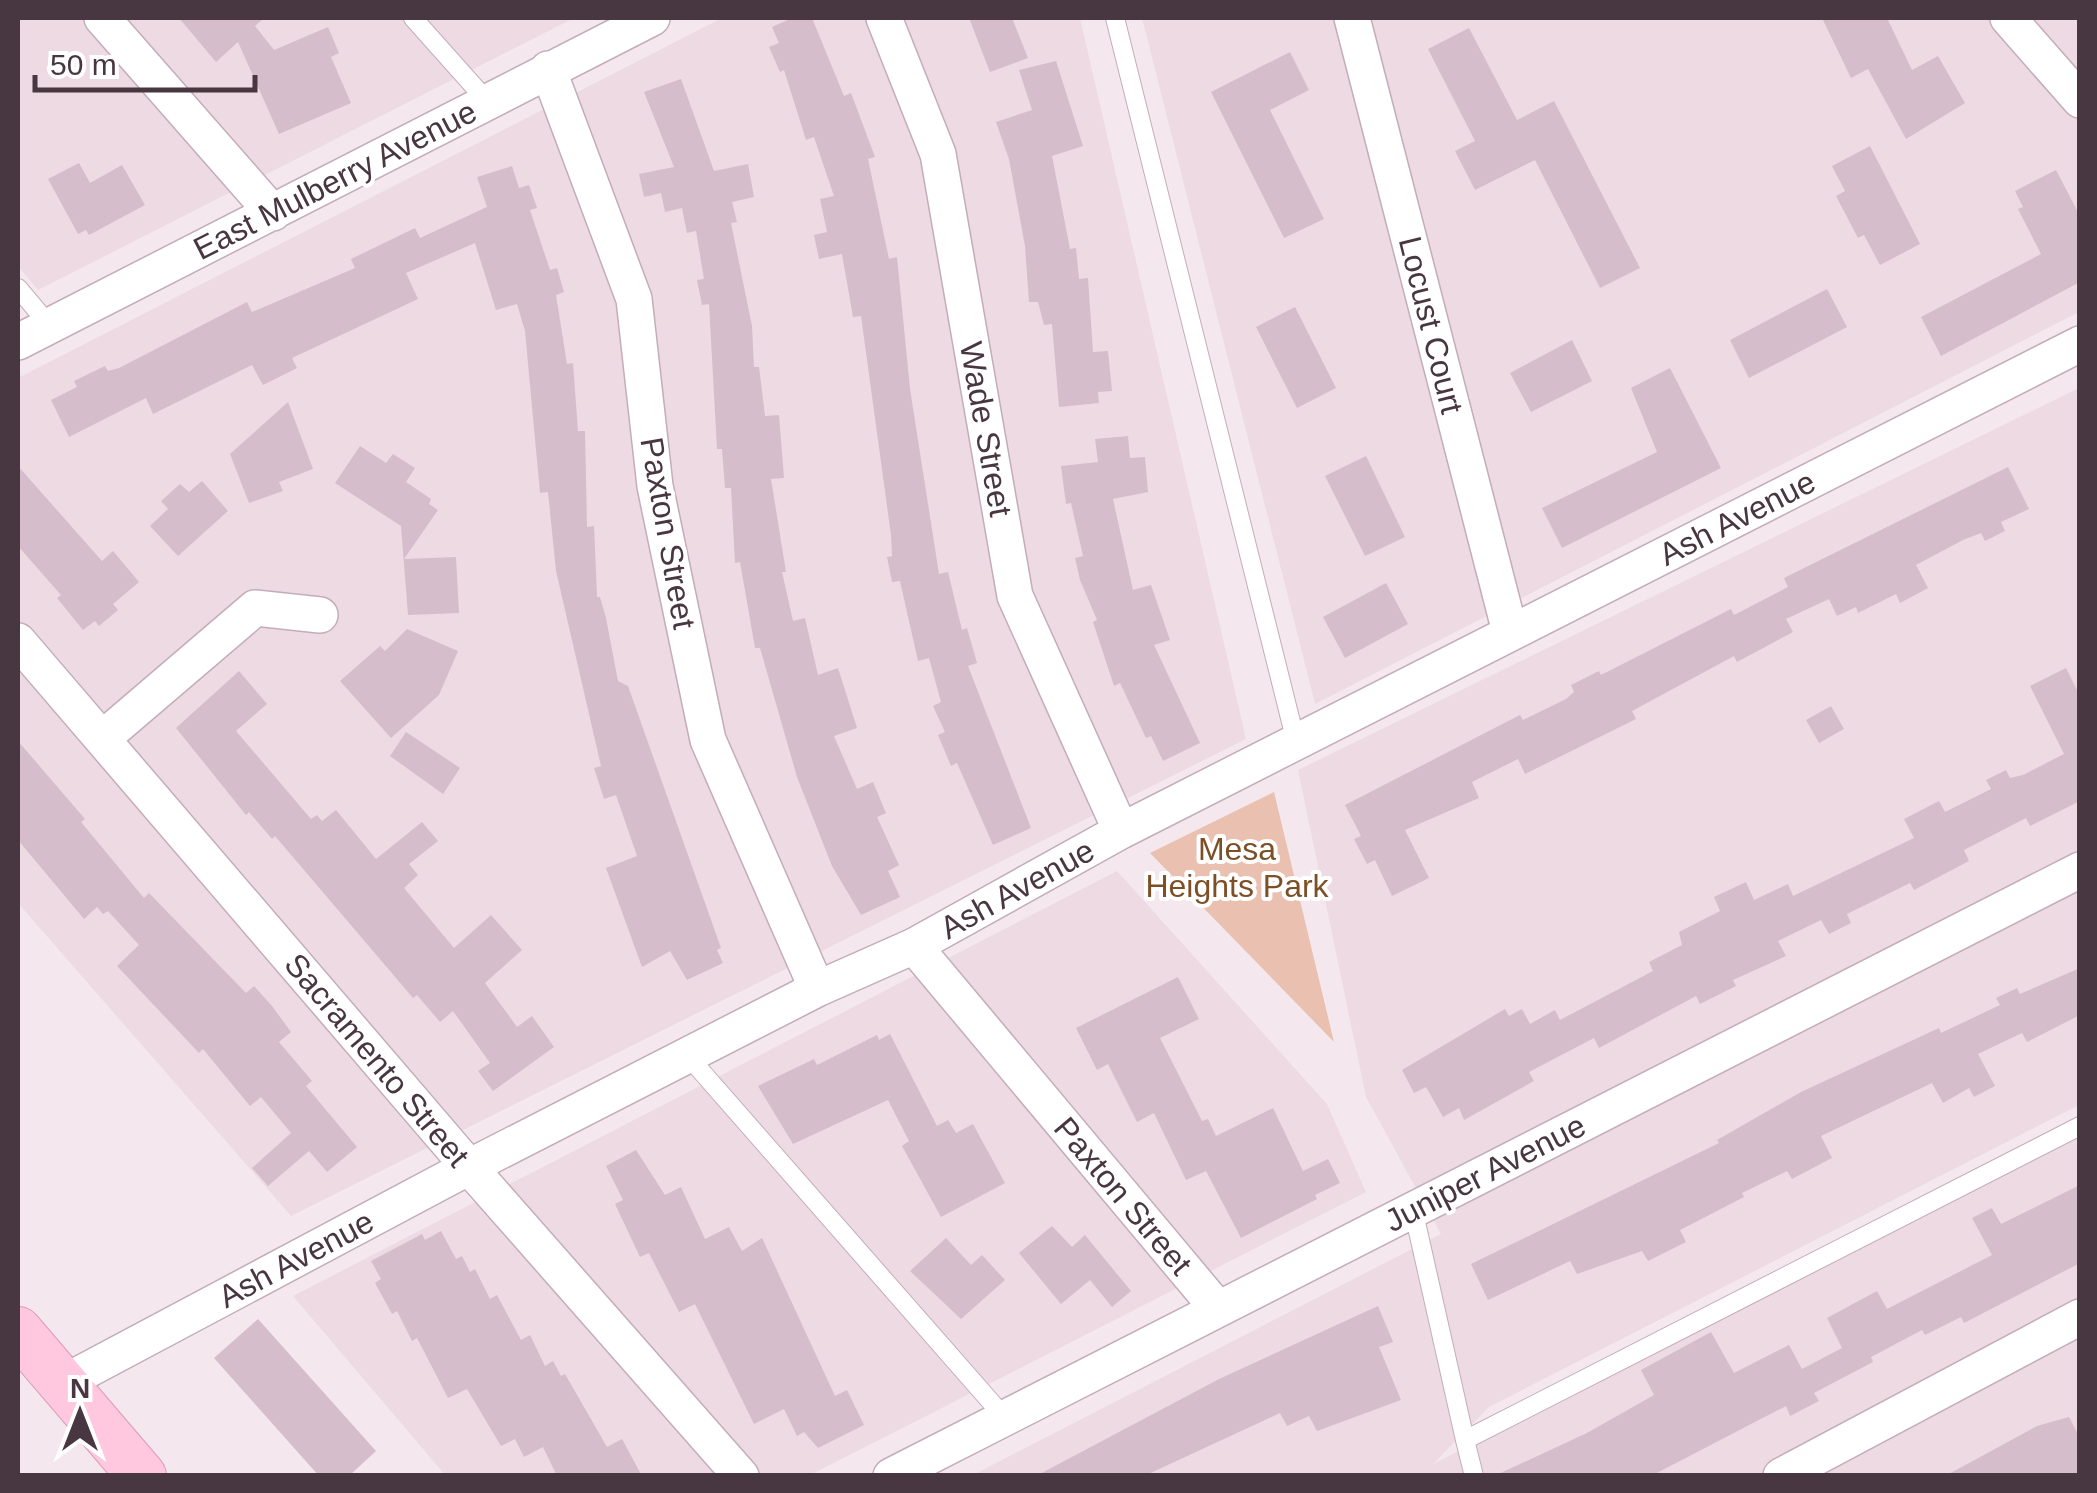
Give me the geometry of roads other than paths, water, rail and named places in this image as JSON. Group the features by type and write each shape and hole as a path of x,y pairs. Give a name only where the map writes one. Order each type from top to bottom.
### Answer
{"main road":[{"path":"18,1331 142,1476"}],"street":[{"path":"102,18 273,213"},
{"name":"East Mulberry Avenue","path":"18,342 652,18"},
{"name":"Wade Street","path":"884,18 938,154 1016,596 1121,831"},
{"name":"Locust Court","path":"1352,18 1510,632"},
{"path":"2008,18 2080,100"},
{"name":"Paxton Street","path":"548,69 634,299 655,486 708,740 817,989"},
{"name":"Ash Avenue","path":"63,1383 687,1055 817,989 914,946 1121,831 2080,344"},
{"path":"103,738 254,608 320,615"},
{"name":"Sacramento Street","path":"18,641 469,1167 741,1476"},
{"name":"Juniper Avenue","path":"891,1476 2080,870"},
{"name":"Paxton Street","path":"914,946 1218,1309"},
{"path":"1782,1476 2080,1317"}],"lane":[{"path":"413,18 487,101"},
{"path":"1114,18 1296,742"},
{"path":"18,288 50,326"},
{"path":"687,1055 1005,1418"},
{"path":"1465,1440 2080,1126"},
{"path":"1413,1210 1474,1476"}],"park label":[{"name":"Mesa Heights Park","path":"1237,868"}]}
